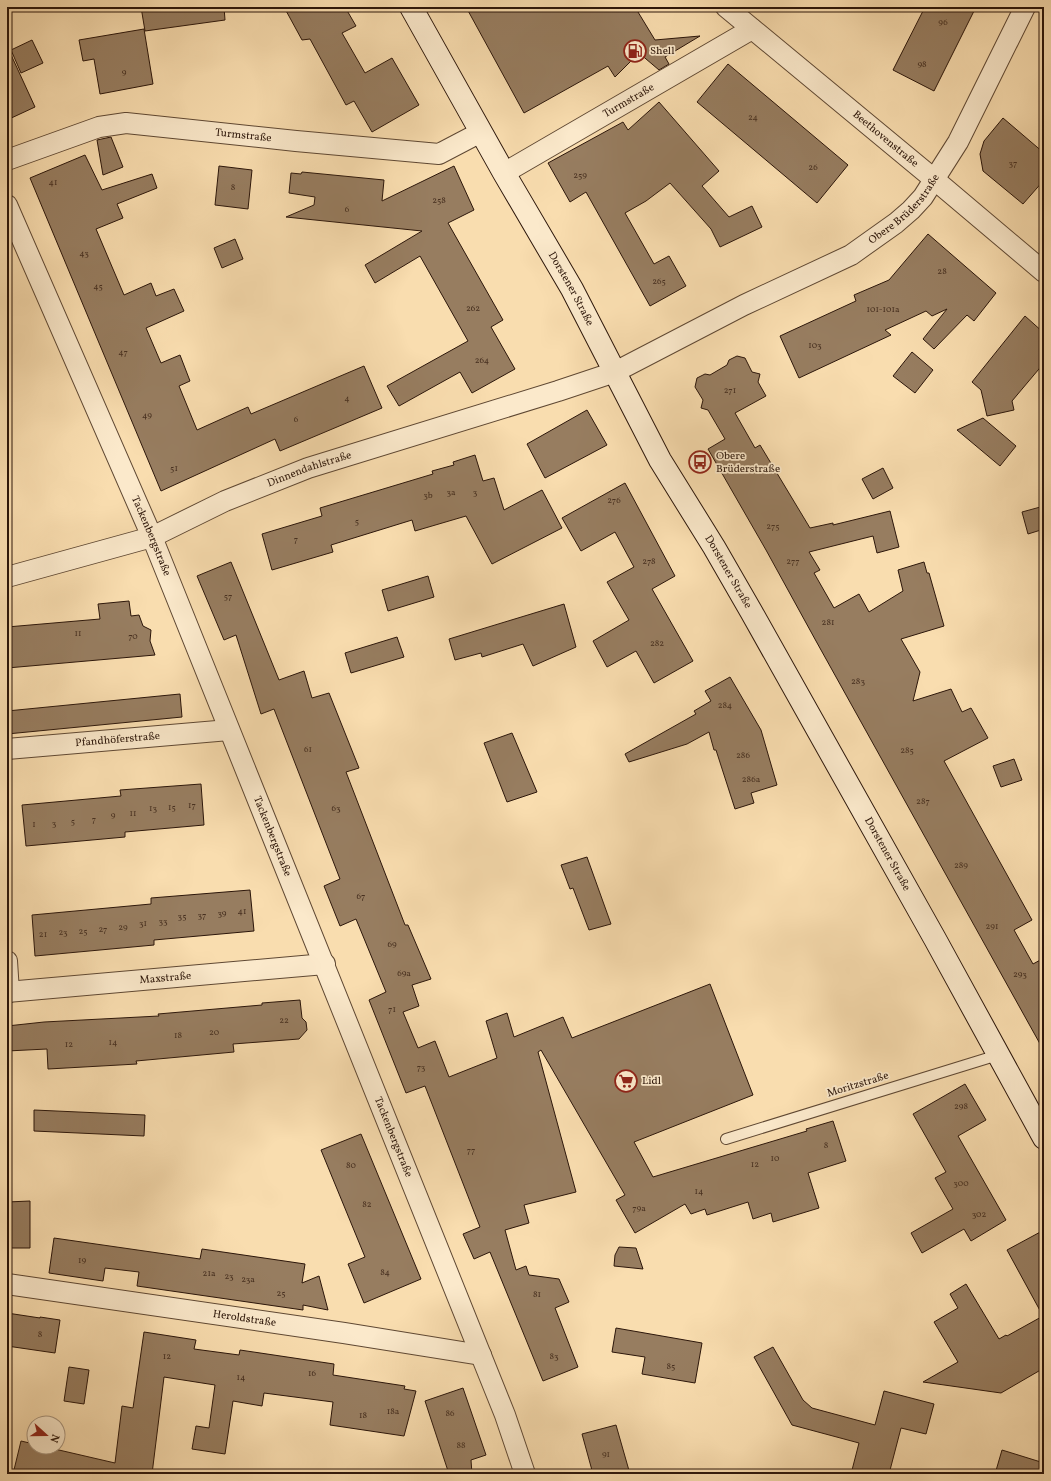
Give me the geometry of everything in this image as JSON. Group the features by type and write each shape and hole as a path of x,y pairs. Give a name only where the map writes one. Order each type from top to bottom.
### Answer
{"main road":[{"name":"Dorstener Straße","path":"411,7 504,173 572,289 660,460 714,547 752,613 1044,1138"}],"street":[{"name":"Beethovenstraße","path":"726,7 1044,272"},
{"name":"Obere Brüderstraße","path":"615,372 744,305 851,254 880,235 911,210 923,197 935,180 958,142 1025,7"},
{"name":"Turmstraße","path":"504,173 752,29"},
{"name":"Turmstraße","path":"7,160 99,127 126,123 439,154 481,132"},
{"name":"Tackenbergstraße","path":"7,205 152,537 506,1415 525,1474"},
{"name":"Dinnendahlstraße","path":"7,577 152,537 225,501 308,468 615,372"},
{"name":"Pfandhöferstraße","path":"7,749 229,730"},
{"path":"7,961 8,992"},
{"name":"Maxstraße","path":"8,992 325,964"},
{"name":"Heroldstraße","path":"7,1284 344,1333 481,1355"}],"lane":[{"name":"Moritzstraße","path":"726,1139 998,1055"}],"building":[{"path":"141,7 224,7 225,20 145,31"},
{"path":"284,7 345,7 356,26 342,33 365,73 392,58 419,105 372,132 354,101 346,105 310,39 302,40"},
{"path":"466,7 633,7 638,12 655,40 700,36 665,57 669,64 659,70 639,53 615,77 608,66 524,113"},
{"path":"925,7 976,7 934,91 893,70"},
{"path":"144,29 153,84 100,94 94,59 83,61 79,40"},
{"path":"32,40 43,63 21,73 11,50"},
{"path":"7,46 35,107 7,120"},
{"path":"728,64 848,165 817,203 697,102"},
{"path":"659,102 719,171 702,186 729,217 752,206 762,227 720,247 711,229 670,183 646,201 625,213 654,264 669,256 686,286 650,306 586,192 570,202 548,163 623,122 628,130"},
{"path":"1003,118 1044,153 1044,180 1023,204 983,171 980,154 984,141"},
{"path":"111,137 123,167 103,175 97,140"},
{"path":"85,155 102,190 152,174 157,188 117,204 123,218 96,229 124,295 151,283 156,296 174,289 184,311 146,328 161,363 180,355 190,381 179,386 197,430 248,407 251,414 364,366 382,408 280,451 275,439 161,491 30,178"},
{"path":"219,166 252,170 248,209 215,205"},
{"path":"454,166 474,210 448,223 503,320 491,327 515,369 472,393 460,372 399,406 387,386 468,341 420,256 375,283 365,265 422,231 286,217 314,205 315,197 289,193 291,173 301,174 302,172 384,180 382,201"},
{"path":"928,234 996,293 974,321 967,315 934,349 923,339 947,309 932,316 926,311 885,330 891,335 799,378 780,336 856,301 854,295 889,280"},
{"path":"235,239 243,259 222,268 214,248"},
{"path":"1025,316 1044,333 1044,363 1012,401 1014,410 987,416 981,390 972,382"},
{"path":"912,352 933,370 915,393 893,376"},
{"path":"737,356 745,358 752,372 760,374 758,382 766,396 735,413 755,448 760,445 810,528 833,523 833,525 890,511 899,547 877,553 873,536 809,552 820,570 814,573 834,608 859,594 869,612 903,591 898,570 924,562 927,573 929,573 944,626 901,639 920,672 913,701 951,689 962,712 971,708 988,738 944,761 1032,920 1014,930 1033,964 1044,958 1044,1051 766,550 708,449 725,439 708,410 701,408 703,400 695,387 697,378 705,374 710,375 727,365 729,360"},
{"path":"587,410 607,445 545,478 527,444"},
{"path":"983,418 1016,446 1000,466 957,430"},
{"path":"475,455 483,481 494,478 504,510 542,490 562,528 492,564 466,516 415,531 412,520 331,545 333,552 272,570 262,534 322,516 320,508 433,474 432,471 454,465 453,462"},
{"path":"883,468 893,488 873,499 862,479"},
{"path":"625,483 675,576 652,589 693,661 654,683 636,651 607,667 593,641 629,620 607,582 634,567 615,532 581,551 562,518"},
{"path":"1044,506 1044,529 1028,534 1022,512"},
{"path":"231,562 279,680 304,671 312,698 329,693 359,768 346,772 405,925 408,925 431,979 412,985 419,1006 403,1012 418,1048 435,1041 449,1077 497,1058 486,1021 507,1013 514,1037 563,1017 572,1038 710,984 753,1095 634,1142 653,1177 807,1131 806,1129 833,1121 846,1161 808,1173 819,1208 773,1222 771,1213 753,1219 748,1202 707,1215 705,1209 691,1214 685,1204 635,1233 616,1200 625,1195 541,1050 538,1052 576,1192 524,1205 529,1223 505,1230 516,1270 526,1266 529,1275 559,1279 569,1302 555,1308 578,1367 543,1381 490,1252 474,1259 463,1234 480,1227 425,1086 406,1093 369,1000 386,992 356,919 340,926 324,886 340,879 274,709 261,714 236,635 224,640 197,576"},
{"path":"428,576 434,597 388,611 382,590"},
{"path":"129,601 131,616 139,615 143,626 151,630 150,641 155,655 7,668 7,627 100,619 98,604"},
{"path":"564,604 576,647 533,666 523,644 482,657 481,653 455,660 449,639"},
{"path":"397,637 404,657 351,673 345,653"},
{"path":"730,677 761,730 777,785 751,793 754,803 735,809 709,732 687,744 629,762 625,754 696,714 694,711 711,701 705,691"},
{"path":"180,694 182,717 7,734 7,711"},
{"path":"512,733 537,792 507,802 484,743"},
{"path":"1014,759 1022,780 1001,787 993,766"},
{"path":"201,784 204,825 125,832 125,837 26,846 22,805 121,796 120,790"},
{"path":"587,857 611,924 589,930 573,888 570,889 561,865"},
{"path":"250,890 254,931 154,940 154,945 35,956 32,915 151,904 151,898"},
{"path":"300,1000 302,1018 306,1022 307,1030 299,1039 233,1044 234,1052 136,1061 137,1064 48,1069 47,1049 7,1051 7,1026 44,1022 159,1016 158,1014 262,1005 262,1003"},
{"path":"965,1084 986,1120 958,1136 1006,1220 971,1241 964,1229 922,1253 911,1233 953,1209 935,1178 946,1172 913,1114"},
{"path":"34,1110 145,1115 144,1136 34,1131"},
{"path":"361,1134 421,1279 364,1303 348,1264 365,1257 321,1150"},
{"path":"30,1201 30,1248 10,1248 10,1245 7,1245 7,1202"},
{"path":"1044,1230 1044,1368 1001,1393 923,1382 958,1362 934,1322 958,1308 950,1294 966,1284 999,1339 1043,1316 1007,1250"},
{"path":"54,1238 200,1259 202,1249 305,1264 302,1283 319,1276 328,1310 303,1305 303,1310 137,1286 139,1272 105,1268 103,1281 49,1273"},
{"path":"619,1247 636,1248 643,1269 614,1266 615,1255"},
{"path":"7,1313 60,1320 55,1353 7,1346"},
{"path":"616,1328 702,1343 695,1383 642,1374 645,1357 612,1352"},
{"path":"144,1332 196,1340 194,1349 239,1355 240,1350 334,1364 333,1375 405,1386 404,1389 416,1391 404,1436 330,1425 333,1402 264,1393 262,1406 233,1401 225,1454 192,1449 196,1426 209,1428 215,1385 164,1377 152,1474 13,1474 21,1441 26,1442 26,1455 66,1455 66,1452 115,1463 122,1406 133,1408"},
{"path":"773,1347 803,1400 812,1408 875,1425 884,1391 934,1404 926,1434 901,1428 889,1474 851,1474 859,1443 792,1425 754,1357"},
{"path":"69,1367 89,1370 84,1404 64,1401"},
{"path":"463,1388 486,1455 471,1460 472,1474 449,1474 425,1401"},
{"path":"616,1425 630,1474 593,1474 582,1434"},
{"path":"1002,1450 1044,1463 1044,1474 995,1474"}],"place":[{"name":"Shell","path":"635,51"},
{"name":"Obere Brüderstraße","path":"700,462"},
{"name":"Lidl","path":"626,1081"}]}
